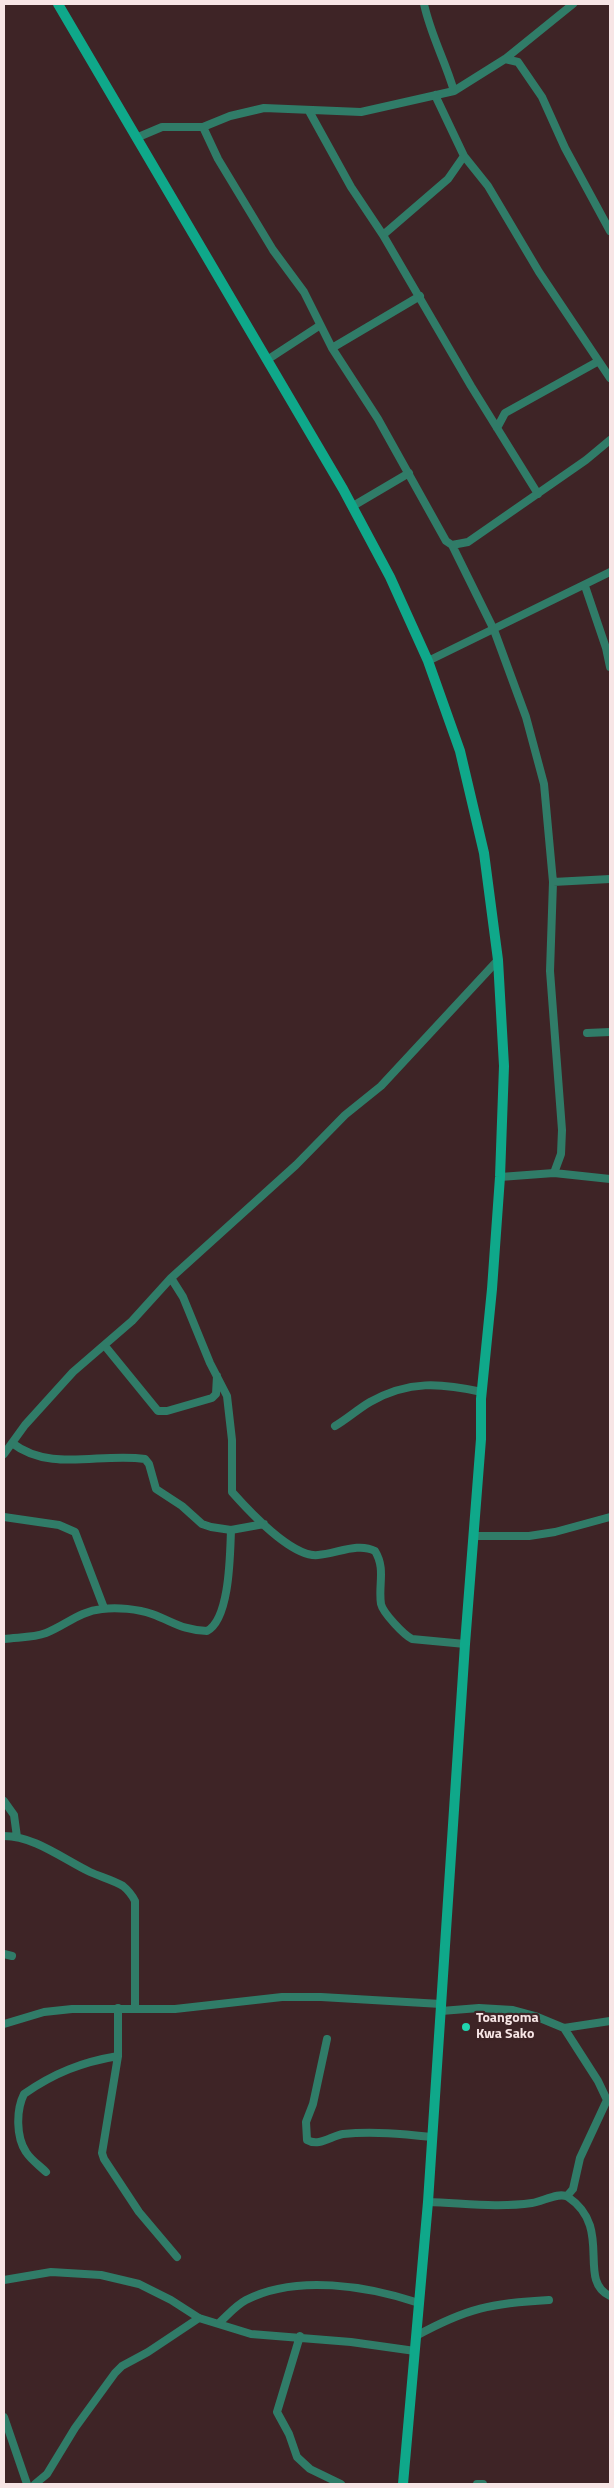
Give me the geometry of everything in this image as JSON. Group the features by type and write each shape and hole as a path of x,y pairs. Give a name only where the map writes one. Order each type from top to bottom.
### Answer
{"main road":[{"path":"58,4 353,506 390,577 428,661 460,751 484,852 498,960 504,1066 500,1177 482,1392 481,1438 465,1644 428,2202 402,2484"}],"street":[{"path":"424,4 429,29 448,71 454,91"},
{"path":"136,138 162,127 203,127 230,116 264,108 361,112 454,91 505,59 572,4"},
{"path":"505,59 518,62 533,81 565,148 610,231"},
{"path":"435,95 464,156 488,186 539,272 610,378"},
{"path":"309,111 351,187 383,235 487,413 538,494"},
{"path":"203,127 218,159 273,250 304,292 319,326 409,473 446,541 452,545 494,630 526,717 538,755 544,784 552,882 550,971 562,1130 561,1154 554,1174"},
{"path":"383,235 448,179 464,156"},
{"path":"332,348 420,296"},
{"path":"266,360 319,326"},
{"path":"487,413 505,413 598,362"},
{"path":"497,428 505,413"},
{"path":"452,545 468,542 538,494 610,440"},
{"path":"353,506 409,473"},
{"path":"428,661 585,586 610,572"},
{"path":"585,586 606,648 610,667"},
{"path":"552,882 610,879"},
{"path":"4,1454 12,1442 73,1372 132,1321 171,1278 296,1165 345,1115 381,1086 498,960"},
{"path":"587,1033 610,1032"},
{"path":"500,1177 554,1174 610,1179"},
{"path":"171,1278 183,1297 226,1391 230,1406 232,1492 264,1524 306,1554 316,1556 360,1547 376,1551 382,1570 381,1604 405,1635 412,1640 465,1644"},
{"path":"105,1346 158,1411 167,1411 212,1398 216,1394 217,1374"},
{"path":"335,1426 370,1402 399,1390 433,1384 482,1392"},
{"path":"12,1442 21,1450 52,1459 145,1459 149,1464 156,1489 182,1506 202,1524 231,1530 264,1524"},
{"path":"4,1517 59,1525 75,1532 104,1608"},
{"path":"473,1536 529,1536 556,1532 610,1517"},
{"path":"4,1639 46,1633 76,1616 104,1608 138,1611 194,1630 207,1631 214,1628 218,1622 225,1595 231,1530"},
{"path":"4,1801 16,1820 17,1837"},
{"path":"4,1836 17,1837 34,1843 92,1873 121,1885 132,1896 135,1921 135,2008"},
{"path":"4,1954 12,1956"},
{"path":"4,2024 44,2012 118,2008 175,2009 282,1997 321,1997 441,2008 514,2010 564,2028 610,2021"},
{"path":"118,2008 118,2056 112,2102 104,2136 104,2159 139,2212 177,2257"},
{"path":"564,2028 598,2081 607,2100 580,2158 573,2189 566,2196"},
{"path":"327,2039 313,2104 306,2122 307,2140 316,2143 336,2135 360,2133 398,2133 432,2137"},
{"path":"46,2172 27,2154 20,2135 20,2114 24,2094 63,2070 90,2060 118,2056"},
{"path":"428,2202 502,2206 533,2203 560,2194 566,2196 580,2207 592,2227 594,2278 599,2289 610,2296"},
{"path":"4,2280 51,2272 102,2275 139,2284 171,2300 198,2318 220,2323 250,2334 300,2336 415,2351"},
{"path":"220,2323 244,2301 289,2287 323,2286 347,2288 398,2296 420,2303"},
{"path":"416,2336 444,2321 485,2306 509,2302 549,2300"},
{"path":"35,2484 47,2474 74,2428 115,2373 122,2366 148,2352 198,2318"},
{"path":"300,2336 276,2412 289,2434 297,2457 310,2469 341,2484"},
{"path":"4,2417 27,2484"},
{"path":"477,2484 483,2484"}],"place":[{"name":"Toangoma Kwa Sako","path":"466,2027"}]}
